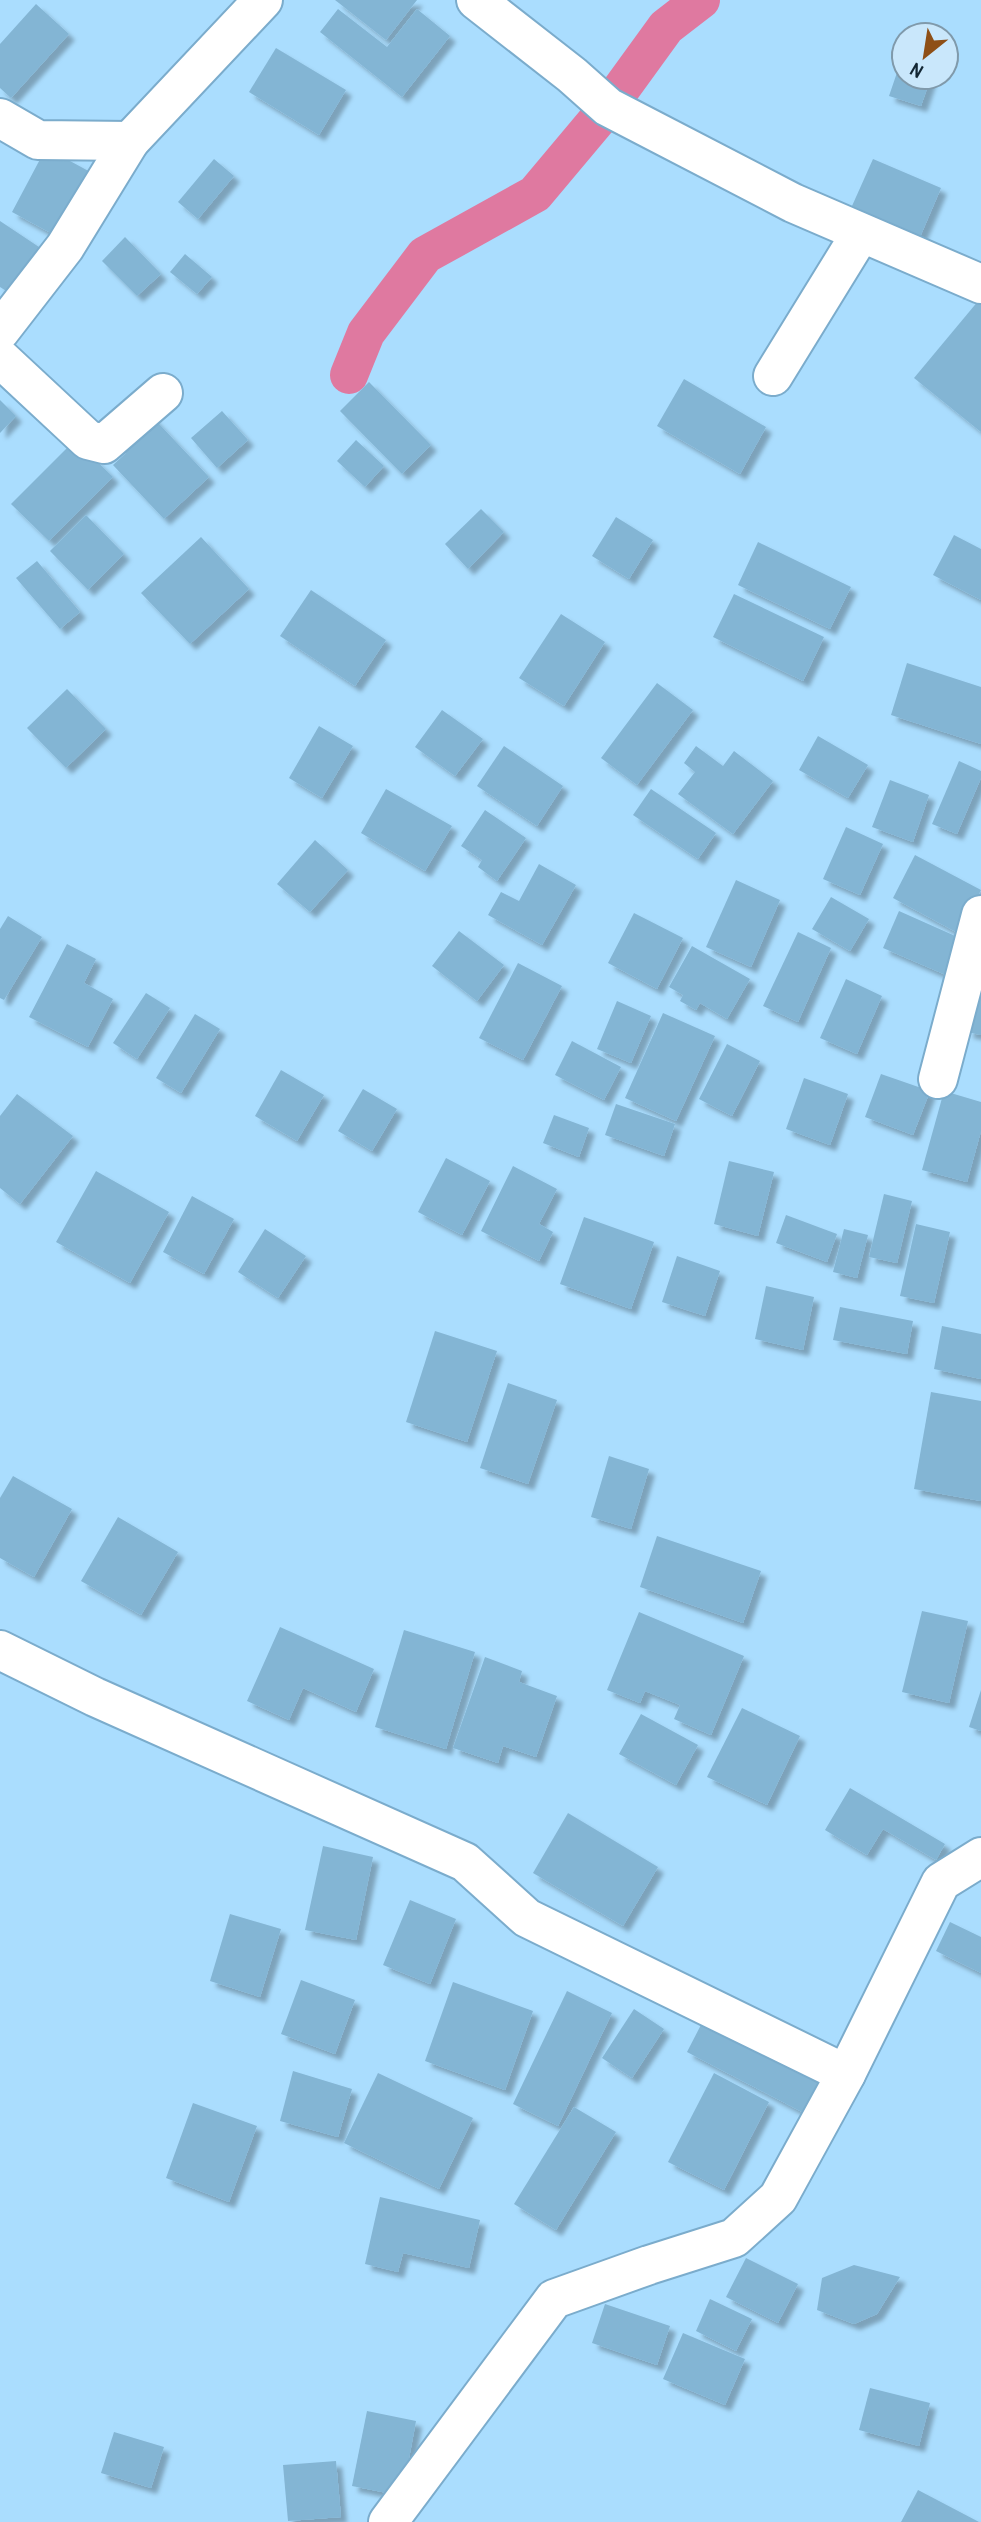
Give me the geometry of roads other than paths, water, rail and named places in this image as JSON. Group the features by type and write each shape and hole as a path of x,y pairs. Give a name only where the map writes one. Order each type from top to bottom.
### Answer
{"street":[{"path":"0,331 65,247 130,141 263,0"},
{"path":"477,0 608,107 793,203 981,284"},
{"path":"0,118 38,140 130,141"},
{"path":"773,376 861,233"},
{"path":"0,358 88,440 97,443 104,444 163,393"},
{"path":"937,1079 981,915"},
{"path":"0,1650 95,1697 465,1862 527,1918 846,2074"},
{"path":"388,2522 554,2299 734,2238 778,2198 846,2074 941,1882 981,1857"}],"waterway":[{"path":"349,375 366,333 425,255 535,194 608,107 666,27 701,0"}]}
